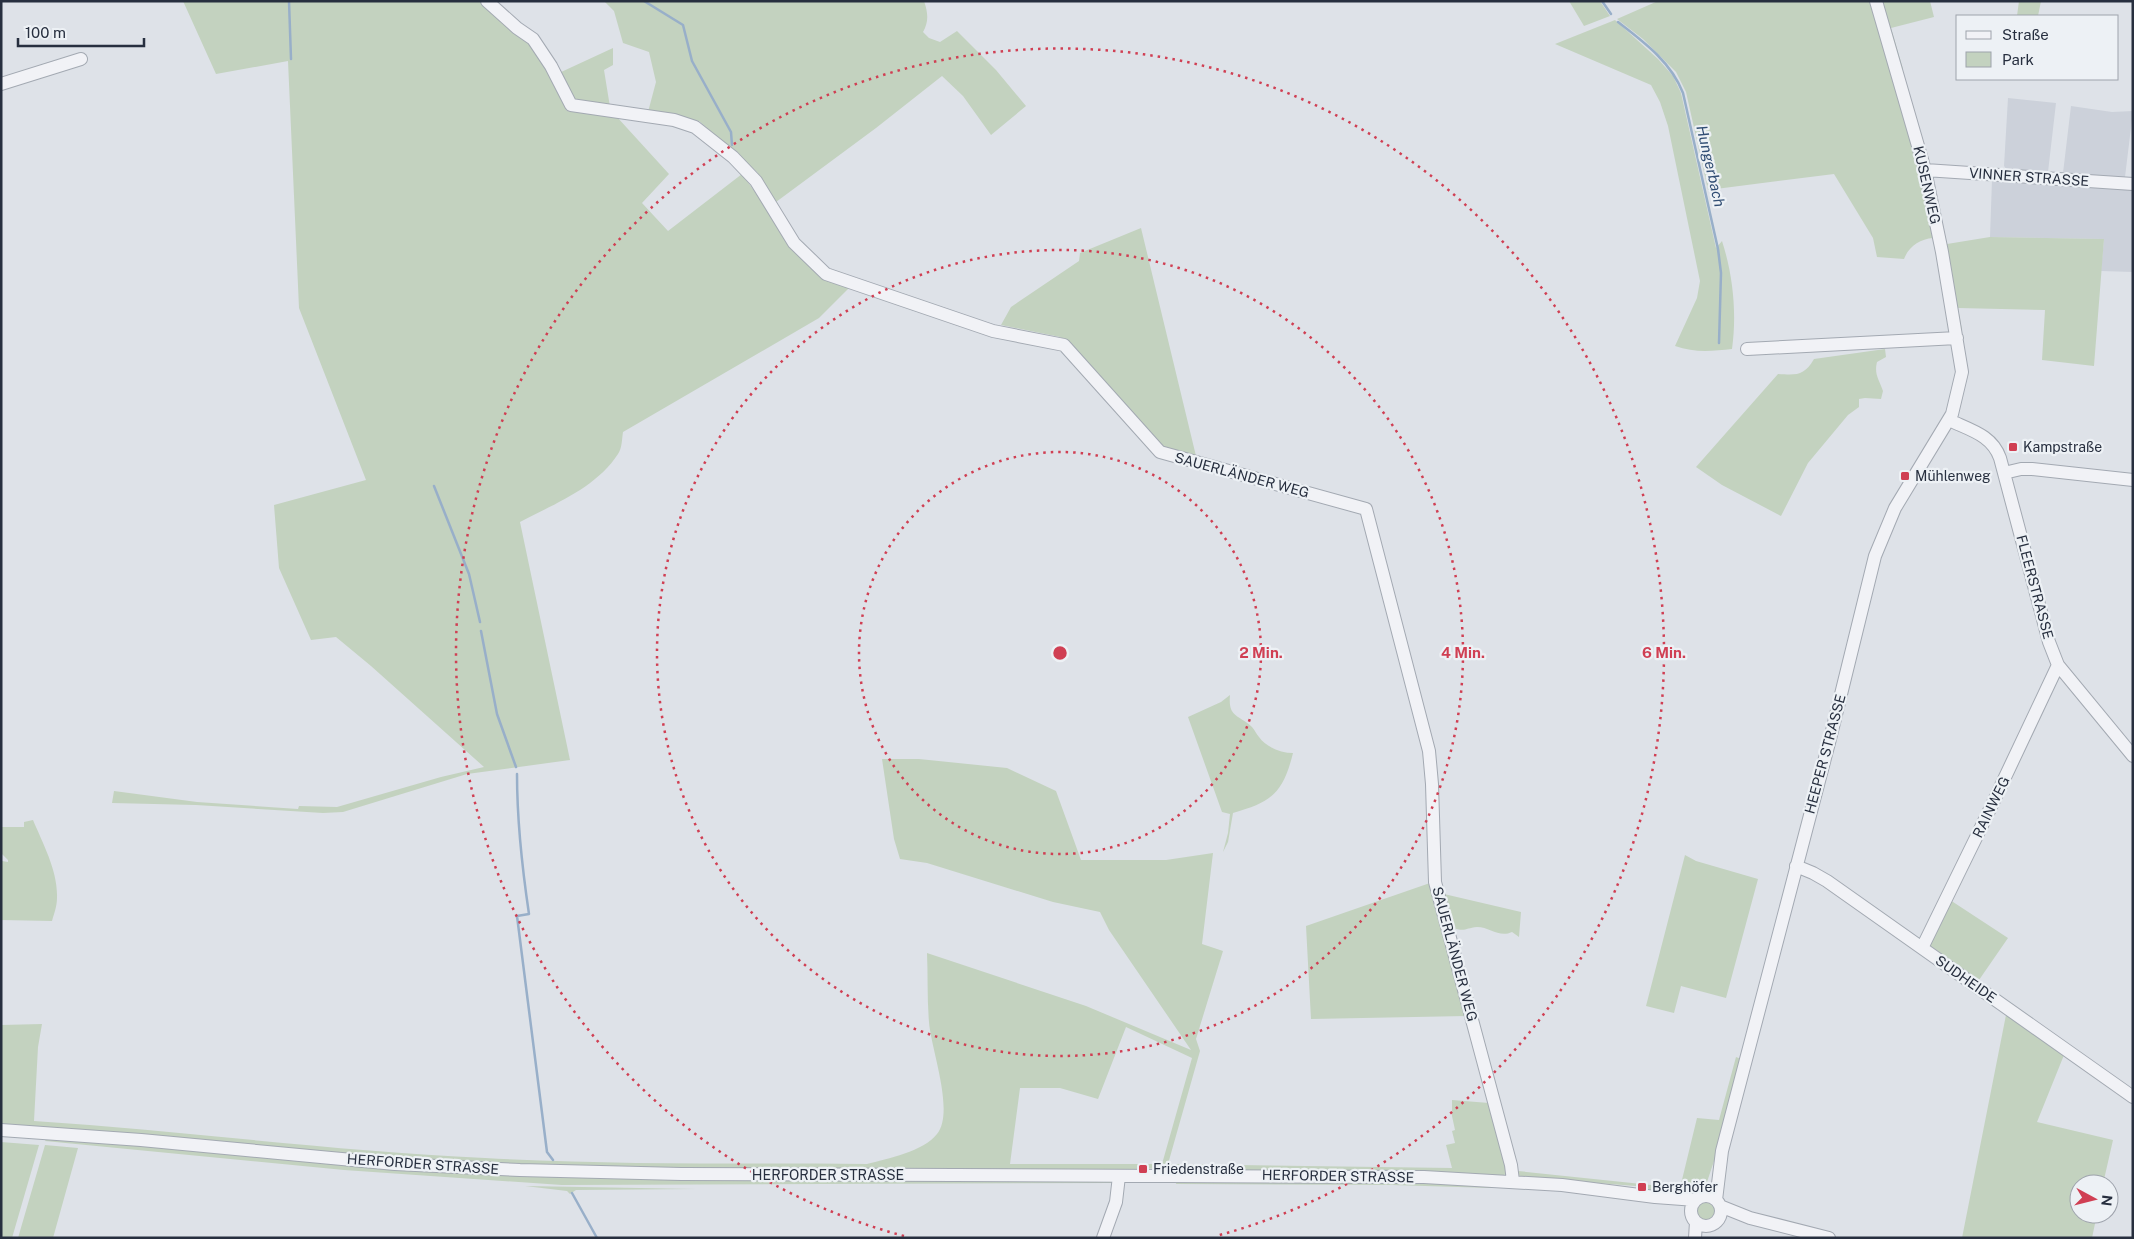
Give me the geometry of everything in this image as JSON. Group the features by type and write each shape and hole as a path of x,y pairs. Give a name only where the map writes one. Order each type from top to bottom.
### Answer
{"street":[{"name":"SAUERLÄNDER WEG","path":"487,1 517,28 533,38 551,66 571,105 674,120 695,127 733,157 756,181 794,243 826,274 994,331 1064,345 1160,452 1366,509 1429,752 1432,784 1435,882 1511,1165 1513,1181"},
{"name":"KUSENWEG","path":"1876,1 1925,170 1962,372"},
{"path":"1,84 81,59"},
{"name":"VINNER STRASSE","path":"1925,170 2133,184"},
{"path":"1747,349 1957,338"},
{"name":"HEEPER STRASSE","path":"1718,1203 1722,1151 1879,544 1895,508 1949,420 1956,405 1962,372"},
{"name":"FLEERSTRASSE","path":"1949,420 1992,442 1998,451 2058,665 2133,756"},
{"path":"2004,473 2021,469 2032,469 2133,480"},
{"name":"RAINWEG","path":"1922,948 1991,808 2058,665"},
{"name":"SUDHEIDE","path":"1796,866 1827,881 2133,1097"},
{"name":"HERFORDER STRASSE","path":"1,1130 140,1140 395,1164 520,1170 681,1174 1424,1177 1513,1181 1562,1185 1655,1197 1699,1198"},
{"name":"HEEPER STRASSE","path":"1699,1198 1722,1151"},
{"path":"1103,1238 1116,1202 1119,1176"},
{"path":"1695,1238 1692,1207 1699,1198 1710,1196 1718,1203 1750,1218 1829,1238"},
{"name":"HERFORDER STRASSE","path":"1655,1197 1694,1217"},
{"path":"1703,1238 1721,1213 1718,1203"},
{"path":"1694,1217 1703,1225 1750,1218"}],"shaded area":[{"path":"2008,98 2056,103 2048,172 2007,170 2004,166"},
{"path":"2071,106 2112,112 2133,111 2125,177 2063,173"},
{"path":"1992,180 2133,189 2133,272 2101,271 2104,239 1990,237"}],"green space":[{"path":"183,1 482,1 532,43 567,111 617,117 669,174 642,203 668,231 742,174 784,238 850,287 819,318 623,432 619,452 609,466 598,476 574,494 520,522 570,760 467,774 343,812 323,813 196,805 112,803 114,791 197,802 298,809 299,806 337,807 441,777 484,767 336,637 311,640 279,568 274,505 366,480 299,308 288,61 216,74"},
{"path":"604,1 924,1 927,17 923,32 929,38 940,42 957,31 996,70 1026,106 991,135 963,96 942,76 876,128 776,202 757,172 699,121 648,112 656,82 649,52 623,43 614,11"},
{"path":"1569,1 1600,1 1610,16 1584,26"},
{"path":"1658,1 1872,1 1924,182 1950,335 1933,238 1916,244 1909,250 1904,259 1877,257 1873,238 1834,174 1708,190 1686,92 1676,72 1643,39 1617,19"},
{"path":"1879,1 1930,1 1934,17 1891,28 1903,69 1900,68"},
{"path":"2019,1 2041,1 2038,15 2017,15"},
{"path":"1615,20 1658,59 1673,76 1681,93 1716,248 1722,241 1729,267 1734,308 1732,349 1696,351 1675,346 1697,298 1700,281 1668,126 1660,102 1651,85 1555,44"},
{"path":"613,48 613,65 604,70 610,107 575,100 559,73"},
{"path":"1933,180 1947,244 1990,237 2104,239 2094,366 2042,360 2045,310 1958,308 1962,330 1960,330"},
{"path":"1141,228 1196,456 1164,448 1068,342 1060,337 1001,325 1011,307 1079,261 1080,253"},
{"path":"1885,349 1886,357 1877,362 1876,366 1877,377 1883,391 1881,399 1859,399 1859,407 1848,415 1808,463 1781,516 1722,485 1696,467 1778,374 1799,373 1807,369 1814,359"},
{"path":"1230,695 1232,712 1252,727 1262,741 1274,749 1293,753 1285,778 1274,794 1257,805 1233,813 1228,842 1223,852 1230,814 1222,812 1188,717 1221,702"},
{"path":"882,759 919,759 1007,768 1056,791 1081,860 1166,860 1213,853 1202,944 1223,951 1196,1039 1200,1051 1168,1164 1452,1168 1446,1145 1455,1143 1452,1131 1455,1130 1452,1116 1452,1100 1489,1103 1507,1170 1506,1174 1502,1176 1160,1171 1161,1169 1140,1168 1138,1171 599,1169 469,1164 1,1125 1,1025 42,1024 38,1047 34,1121 372,1151 485,1158 628,1163 867,1164 914,1150 931,1140 937,1134 942,1124 944,1111 943,1096 929,1022 927,953 1086,1006 1191,1050 1109,930 1100,912 1053,902 927,863 900,859 894,839","holes":["1126,1027 1192,1058 1162,1164 1010,1164 1020,1088 1060,1088 1098,1099"]},
{"path":"33,820 49,858 57,888 57,901 52,921 1,920 1,864 2,861 8,862 8,860 1,853 1,827 24,827 24,822"},
{"path":"1685,855 1696,861 1758,879 1726,998 1681,986 1674,1013 1646,1006"},
{"path":"1430,883 1466,1016 1311,1019 1306,926"},
{"path":"1444,894 1521,912 1519,937 1512,932 1503,934 1482,927 1463,930 1453,928"},
{"path":"1950,900 2008,938 1979,980 1929,945"},
{"path":"2006,1015 2064,1055 2037,1122 2113,1140 2105,1174 2069,1174 2069,1224 2095,1224 2092,1238 1962,1238"},
{"path":"1736,1057 1741,1059 1717,1152 1707,1182 1703,1181 1689,1192 1664,1192 1635,1186 1523,1177 1518,1175 1518,1171 1680,1188 1697,1118 1719,1120"},
{"path":"47,1138 314,1161 1107,1180 1112,1183 562,1185 344,1170 45,1141"},
{"path":"1,1142 39,1145 12,1238 1,1238"},
{"path":"45,1145 78,1148 53,1238 18,1238"},
{"path":"1177,1179 1506,1184 1491,1188 1392,1185 1176,1184"},
{"path":"525,1186 696,1189 576,1190 570,1194 567,1191"},
{"path":"1706,1200 1713,1203 1716,1210 1713,1217 1706,1220 1699,1217 1696,1210 1699,1203"}],"waterway":[{"name":"Hungerbach","path":"289,1 291,59"},
{"path":"644,1 683,25 692,61 731,132 732,145"},
{"name":"Hungerbach","path":"1602,1 1611,14"},
{"name":"Hungerbach","path":"1618,22 1656,53 1678,82 1683,93 1718,249 1721,273 1719,343"},
{"path":"434,486 469,574 480,622"},
{"path":"481,631 497,714 516,767"},
{"path":"517,774 520,844 529,914 517,916 547,1152 553,1160"},
{"path":"572,1193 597,1238"}],"place":[{"name":"Kampstraße","path":"2013,447"},
{"name":"Mühlenweg","path":"1905,476"},
{"name":"Friedenstraße","path":"1143,1169"},
{"name":"Berghöfer","path":"1642,1187"}]}
